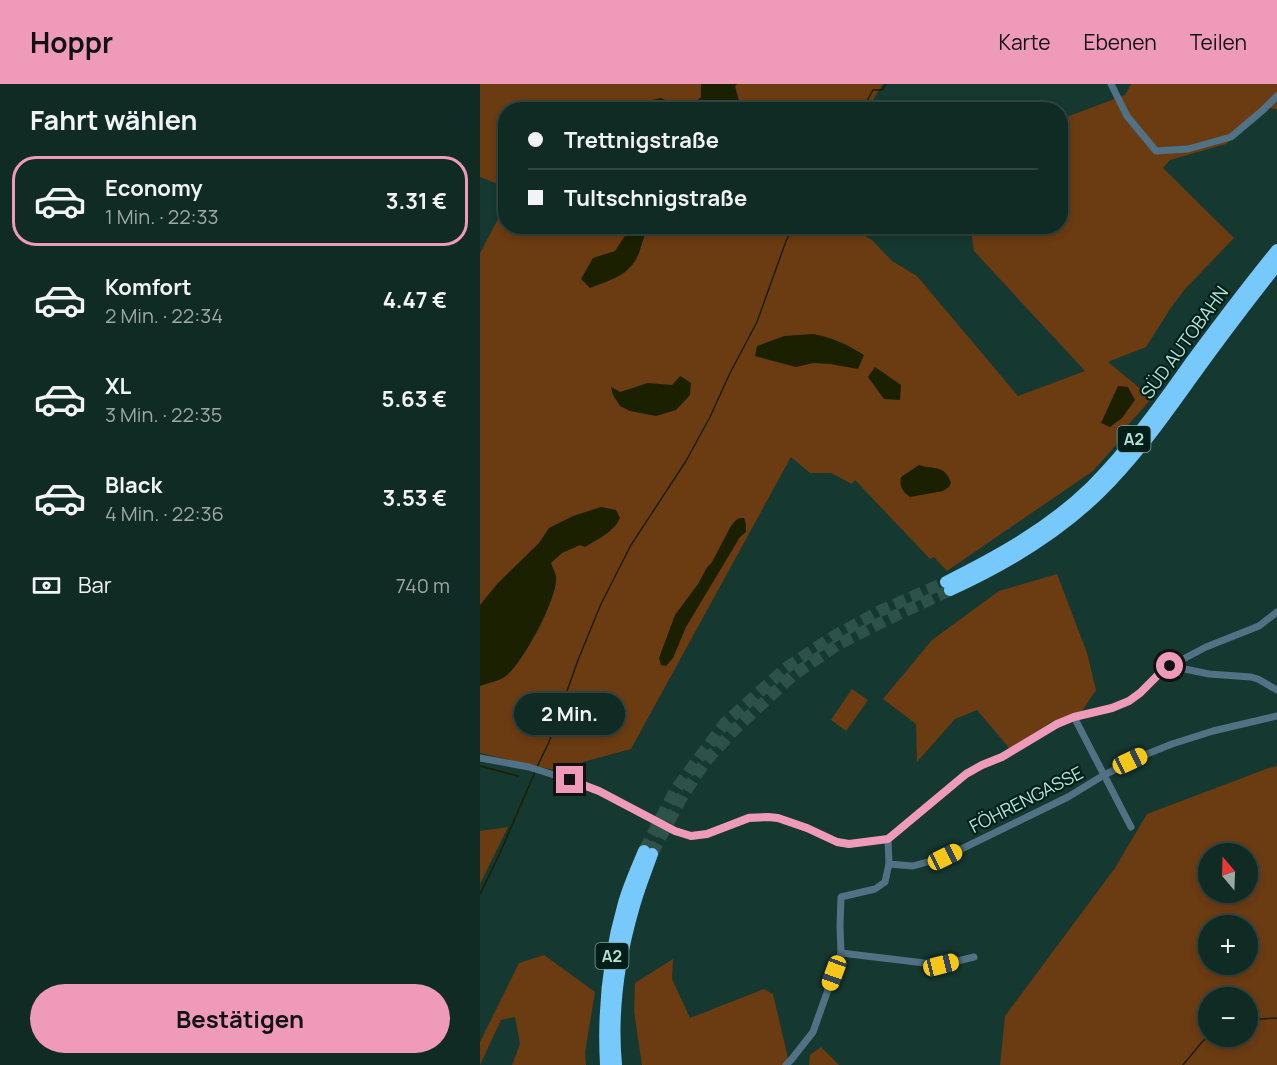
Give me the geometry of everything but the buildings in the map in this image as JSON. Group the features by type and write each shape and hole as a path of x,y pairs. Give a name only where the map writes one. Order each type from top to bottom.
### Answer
{"highway":[{"name":"SÜD AUTOBAHN","path":"1277,250 1243,292 1146,424 1119,458 1090,488 1030,536 948,586 982,575 1039,542 1069,520 1100,492 1159,423 1277,266"},
{"name":"A2","path":"606,1065 605,1033 609,974 624,903 648,852 622,951 614,1033 616,1065"}],"street":[{"path":"1111,84 1127,116 1155,151 1188,149 1231,136 1277,96"},
{"path":"480,758 529,767 599,791 675,831 691,836 707,834 749,818 768,817 807,828 837,842 849,844 888,839 966,774 1074,717 1112,708 1129,701 1170,666 1206,647 1259,626 1277,612"},
{"path":"1170,666 1209,674 1251,677 1277,690"},
{"name":"FÖHRENGASSE","path":"889,864 913,866 945,857 1068,796 1147,753 1234,725 1277,716"},
{"path":"1074,717 1131,827"},
{"path":"786,1065 813,1032 841,953 841,897 875,889 885,882 889,864 888,839"},
{"path":"841,953 941,965 974,957"}],"shaded area":[{"path":"480,84 883,84 871,102 498,102 498,184 480,177"},
{"path":"701,84 737,84 735,86 738,102 696,102 701,97"},
{"path":"1131,84 1277,84 1277,109 1269,108 1226,144 1170,160 1163,168 1234,238 1185,289 1146,347 1108,362 1152,398 1120,434 1123,437 1093,471 947,571 934,557 930,559 855,480 852,484 831,473 810,473 791,457 631,749 583,762 567,773 480,753 480,253 498,219 498,234 861,234 872,240 892,261 917,276 1018,396 1085,371 974,251 971,234 1068,234 1068,116 1125,95"},
{"path":"661,98 669,102 648,102"},
{"path":"626,234 645,234 635,261 625,272 590,288 581,279 593,258 615,251"},
{"path":"813,334 840,342 864,355 858,369 813,363 796,367 755,356 757,346 784,336"},
{"path":"875,367 901,385 900,400 884,399 868,377"},
{"path":"680,376 691,383 690,395 676,410 656,416 630,411 620,406 611,387 620,392 648,383 672,385"},
{"path":"1118,386 1128,387 1135,400 1122,418 1110,427 1101,423"},
{"path":"919,465 942,470 949,477 951,483 949,487 943,491 910,497 902,489 901,477"},
{"path":"601,507 616,510 620,518 617,523 600,538 585,547 580,545 562,553 551,563 556,576 552,598 530,644 506,676 480,686 480,605 498,583 539,543 549,528 573,516"},
{"path":"740,518 744,518 746,532 740,537 686,627 673,658 666,666 661,665 659,658 675,615 712,562 731,526"},
{"path":"1057,574 1087,653 1096,690 1082,711 1051,722 1010,749 977,710 955,719 917,762 916,724 883,699 932,640 999,591"},
{"path":"852,689 868,700 846,731 831,720"},
{"path":"1277,766 1277,1065 1000,1065 1005,1016 1115,868 1147,814"},
{"path":"508,827 480,884 480,831"},
{"path":"544,955 595,992 585,1052 586,1065 512,1065 520,1044 515,1017 501,1020 480,1065 480,1042 519,963"},
{"path":"673,959 672,979 690,1018 764,989 773,994 788,1058 786,1065 642,1065 634,1011 635,983"},
{"path":"821,1047 839,1065 809,1065 810,1055"}],"waterway":[{"path":"866,102 873,90 882,90 886,84"},
{"path":"537,767 549,742 601,604 631,545 686,461 710,417 757,322 790,234"},
{"path":"480,766 518,776"},
{"path":"480,894 535,772"},
{"path":"1258,1019 1277,1018"},
{"path":"1183,1065 1198,1047"}],"tunnel":[{"path":"644,851 676,789 725,723 786,668 831,638 880,611 946,582"},
{"path":"652,854 683,795 706,761 733,731 792,676 837,645 950,590"}],"route":[{"path":"570,780 599,791 675,831 691,836 707,834 744,819 768,817 807,828 837,842 849,844 888,839 966,774 1002,757 1057,724 1129,701 1170,666"}]}
